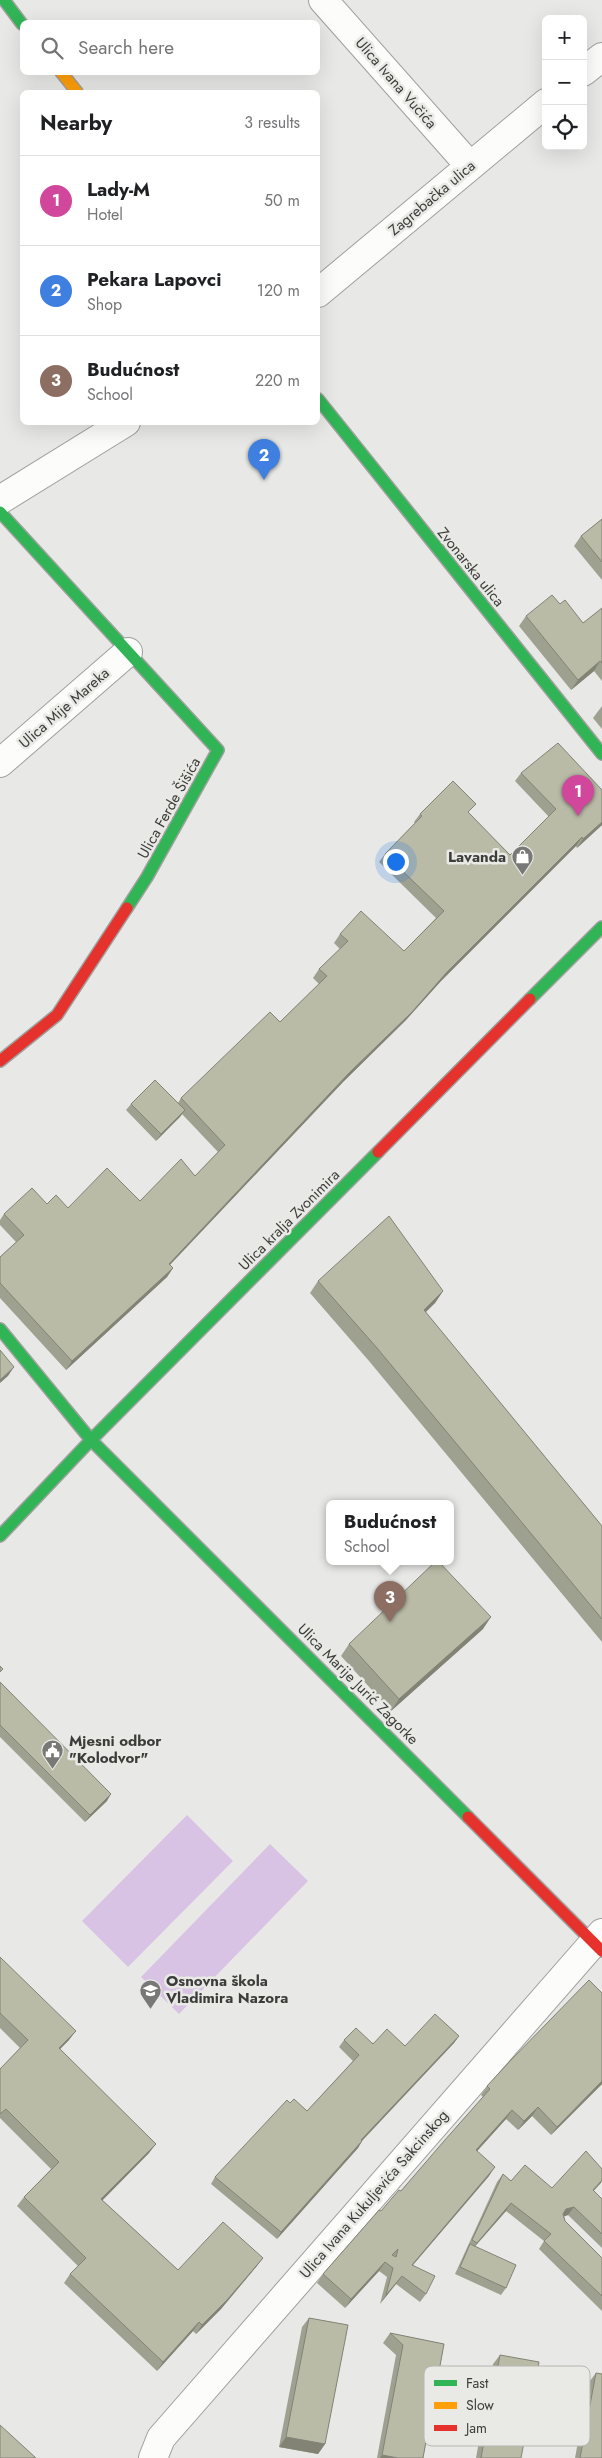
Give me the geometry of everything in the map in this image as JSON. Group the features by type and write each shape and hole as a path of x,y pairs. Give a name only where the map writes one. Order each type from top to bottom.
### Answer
{"street":[{"path":"4,0 20,21"},
{"name":"Ulica Ivana Vučića","path":"323,0 470,166"},
{"path":"587,69 602,56"},
{"path":"63,75 74,90"},
{"name":"Zagrebačka ulica","path":"320,291 544,105"},
{"name":"Zvonarska ulica","path":"320,402 602,754"},
{"path":"0,500 121,425"},
{"name":"Ulica Ferde Šišića","path":"0,512 218,750 147,878 57,1015 0,1061"},
{"name":"Ulica Mije Mareka","path":"0,763 128,652"},
{"name":"Ulica kralja Zvonimira","path":"0,1536 91,1440 602,927"},
{"name":"Ulica Marije Jurić Zagorke","path":"0,1329 91,1440 599,1942"},
{"name":"Ulica Ivana Kukuljevića Sakcinskog","path":"154,2458 161,2438 599,1942"}],"shaded area":[{"path":"187,1815 233,1861 128,1967 82,1921"},
{"path":"270,1844 308,1881 179,2014 141,1977"}],"building":[{"path":"602,519 602,562 581,536"},
{"path":"552,595 560,604 565,600 583,623 602,608 602,663 600,661 578,680 526,616"},
{"path":"558,743 602,790 602,822 583,839 582,837 447,972 412,1012 349,1073 169,1264 173,1268 72,1361 0,1283 0,1257 24,1235 4,1214 32,1188 47,1204 56,1195 68,1208 107,1168 140,1201 181,1159 195,1176 225,1145 181,1098 270,1012 280,1022 327,976 319,969 348,941 340,934 361,911 404,951 444,911 385,854 422,816 420,814 453,781 476,804 468,812 510,855 556,809 521,773"},
{"path":"155,1080 185,1110 161,1134 131,1104"},
{"path":"389,1216 443,1291 424,1310 602,1526 602,1619 377,1348 318,1281"},
{"path":"0,1350 14,1367 0,1380"},
{"path":"432,1565 442,1565 491,1617 399,1699 349,1644"},
{"name":"Mjesni odbor \"Kolodvor\"","path":"0,1682 111,1794 90,1815 0,1725"},
{"path":"0,1957 76,2031 59,2048 156,2144 101,2199 178,2270 223,2222 263,2258 227,2300 202,2325 199,2322 163,2362 70,2274 86,2258 24,2197 59,2162 6,2109 0,2114 0,2069 28,2040 0,2013"},
{"path":"589,1980 602,1993 602,2081 557,2127 538,2107 524,2121 512,2110 476,2150 495,2167 412,2265 435,2276 426,2294 402,2276 386,2295 393,2268 385,2262 351,2299 323,2274 379,2210 381,2211 399,2190 401,2191 490,2089 487,2086","holes":["398,2249 396,2257 392,2255"]},
{"path":"435,2014 459,2036 361,2140 281,2232 215,2177 287,2100 290,2103 294,2099 307,2111 359,2055 344,2040 356,2028 373,2044 387,2029 405,2046"},
{"path":"586,2151 602,2169 602,2180 593,2190 602,2199 602,2234 574,2207 566,2209 563,2214 565,2221 602,2258 602,2296 544,2241 551,2234 511,2203 477,2243 472,2240 503,2174 511,2181 525,2165 552,2188"},
{"path":"470,2244 516,2265 506,2288 460,2267"},
{"path":"309,2318 348,2325 325,2444 286,2437"},
{"path":"390,2333 444,2344 440,2366 424,2366 425,2446 423,2458 398,2458 382,2455 403,2345"},
{"path":"500,2355 539,2362 538,2366 498,2366"},
{"path":"596,2373 602,2374 602,2458 580,2458 582,2446 590,2446 590,2405"},
{"path":"0,2425 36,2458 0,2458"},
{"path":"483,2446 523,2446 521,2458 481,2458"}],"traffic: fast":[{"path":"4,0 20,21"},
{"path":"320,402 602,754"},
{"path":"0,512 218,750 147,877 127,908"},
{"path":"530,999 602,927"},
{"path":"0,1536 91,1440 378,1152"},
{"path":"0,1329 91,1440 468,1817"}],"traffic: slow":[{"path":"63,75 75,90"}],"traffic: jam":[{"path":"0,1061 57,1015 127,908"},
{"path":"378,1152 530,999"},
{"path":"468,1817 602,1951"}],"place":[{"name":"Pekara Lapovci","path":"264,480"},
{"name":"Lady-M","path":"578,816"},
{"name":"Lavanda","path":"522,876"},
{"name":"Budućnost","path":"390,1622"},
{"name":"Mjesni odbor \"Kolodvor\"","path":"53,1769"},
{"name":"Osnovna škola Vladimira Nazora","path":"150,2009"}]}
